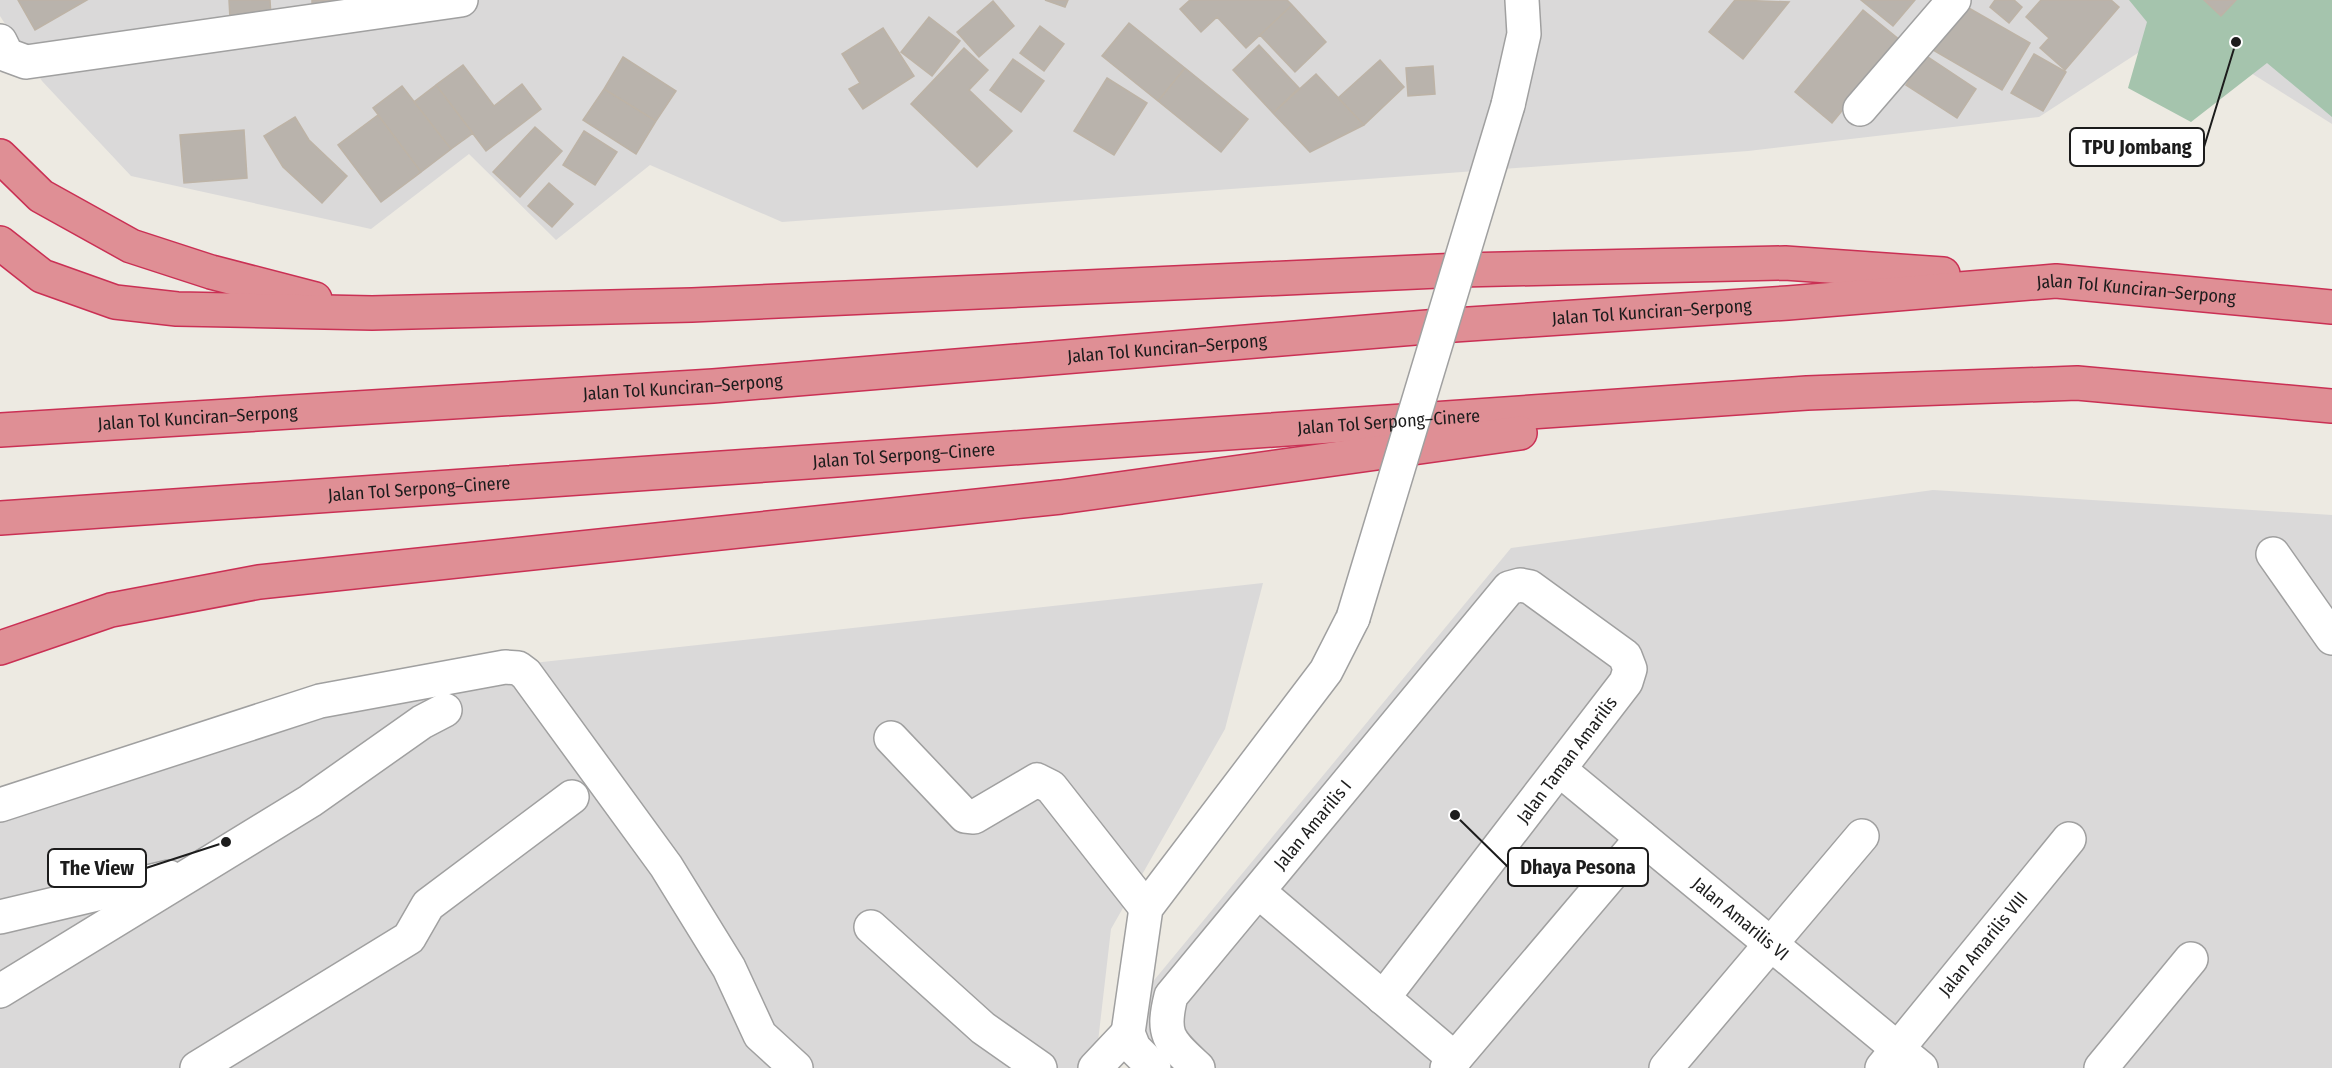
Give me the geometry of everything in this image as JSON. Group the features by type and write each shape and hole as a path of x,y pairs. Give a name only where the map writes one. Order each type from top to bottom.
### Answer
{"highway":[{"path":"0,156 41,196 131,246 211,272 372,313"},
{"path":"0,243 42,276 115,302 177,309 372,313 704,305 1460,270 1785,263 2056,281"},
{"name":"Jalan Tol Kunciran–Serpong","path":"0,430 713,386 1439,326 1788,303 2056,281 2332,307"},
{"path":"0,648 111,610 259,582 1061,497 1807,393 2077,383 2332,406"},
{"name":"Jalan Tol Serpong–Cinere","path":"0,518 1807,393"}],"street":[{"path":"0,41 7,55 26,62 387,4 461,0"},
{"path":"1154,1068 1134,1048 1128,1033 1146,908 1326,671 1353,618 1508,105 1524,34 1522,0"},
{"path":"1860,110 1954,0"},
{"path":"2273,554 2332,638"},
{"name":"Jalan Taman Amarilis","path":"1383,998 1560,770 1626,682 1630,669 1625,656 1530,587 1520,585 1509,588"},
{"name":"Jalan Amarilis I","path":"1198,1068 1175,1046 1165,1022 1171,996 1509,588"},
{"path":"0,805 320,701 505,667 518,668 526,674 666,866 729,968 760,1035 796,1068"},
{"path":"0,991 310,801 422,722 445,710"},
{"path":"891,738 965,816 974,817 1037,780 1051,787 1146,908"},
{"name":"Jalan Amarilis VI","path":"1560,770 1771,944 1900,1062"},
{"path":"197,1068 409,938 428,905 572,797"},
{"path":"1666,1068 1862,836"},
{"path":"1259,892 1383,998 1451,1063 1642,838"},
{"name":"Jalan Amarilis VIII","path":"1900,1062 2069,838"},
{"path":"0,917 197,870"},
{"path":"871,927 983,1028 1040,1068"},
{"path":"2101,1068 2191,959"},
{"path":"1095,1068 1128,1033"}],"shaded area":[{"path":"0,0 2332,0 2332,124 2178,27 2039,117 1748,151 782,222 650,165 556,240 469,154 371,229 131,176 42,81 0,16"},
{"path":"1933,490 2332,515 2332,1068 1155,1068 1138,1041 1141,996 1511,548"},
{"path":"1263,583 1225,729 1111,929 1096,1059 1105,1068 0,1068 0,810 497,667"}],"green space":[{"path":"2129,0 2332,0 2332,117 2267,63 2191,122 2128,88 2147,22"}],"building":[{"path":"18,0 87,0 35,30"},
{"path":"229,0 270,0 271,16 230,18"},
{"path":"312,0 336,0 335,6 312,4"},
{"path":"1045,0 1068,0 1065,7"},
{"path":"1190,0 1287,0 1292,5 1246,48 1217,17 1201,32 1180,9"},
{"path":"1735,0 1789,2 1743,59 1709,32"},
{"path":"1861,0 1915,0 1893,26"},
{"path":"1995,0 2014,0 2022,7 2009,23 1990,7"},
{"path":"2041,0 2111,0 2119,7 2065,70 2040,48 2049,38 2026,17"},
{"path":"2204,0 2236,0 2221,16"},
{"path":"993,1 1014,26 979,57 957,32"},
{"path":"1960,3 2030,43 2002,90 1933,50"},
{"path":"1292,5 1326,42 1295,72 1260,35"},
{"path":"1863,10 1900,40 1832,123 1795,92"},
{"path":"929,17 960,41 932,76 901,52"},
{"path":"1129,23 1185,68 1158,101 1102,56"},
{"path":"1040,26 1064,44 1044,71 1020,53"},
{"path":"883,28 914,76 863,109 849,89 860,83 842,54"},
{"path":"1259,45 1299,88 1273,113 1233,70"},
{"path":"964,48 988,70 969,90 1012,131 977,167 911,104"},
{"path":"2034,54 2066,72 2043,111 2011,93"},
{"path":"1925,55 1976,89 1957,118 1906,85"},
{"path":"623,57 676,91 656,121 604,89"},
{"path":"1013,59 1044,81 1021,112 990,90"},
{"path":"1380,60 1404,87 1364,125 1338,98"},
{"path":"463,65 494,106 522,84 541,109 486,151 436,85"},
{"path":"1433,66 1435,94 1408,96 1406,68"},
{"path":"1185,68 1248,119 1221,152 1158,101"},
{"path":"1316,74 1364,125 1310,152 1273,113"},
{"path":"1107,78 1147,103 1114,155 1074,131"},
{"path":"436,85 473,133 451,149 414,102"},
{"path":"402,86 451,149 421,172 373,108"},
{"path":"604,89 656,121 636,154 583,120"},
{"path":"378,115 421,172 381,202 338,145"},
{"path":"295,117 309,140 347,176 322,203 283,167 264,136"},
{"path":"535,127 562,151 520,197 493,172"},
{"path":"244,130 247,178 184,183 180,135"},
{"path":"584,131 617,152 595,185 563,165"},
{"path":"549,183 573,204 552,227 528,206"}],"place":[{"name":"TPU Jombang","path":"2236,42"},
{"name":"Dhaya Pesona","path":"1455,815"},
{"name":"The View","path":"226,842"}]}
